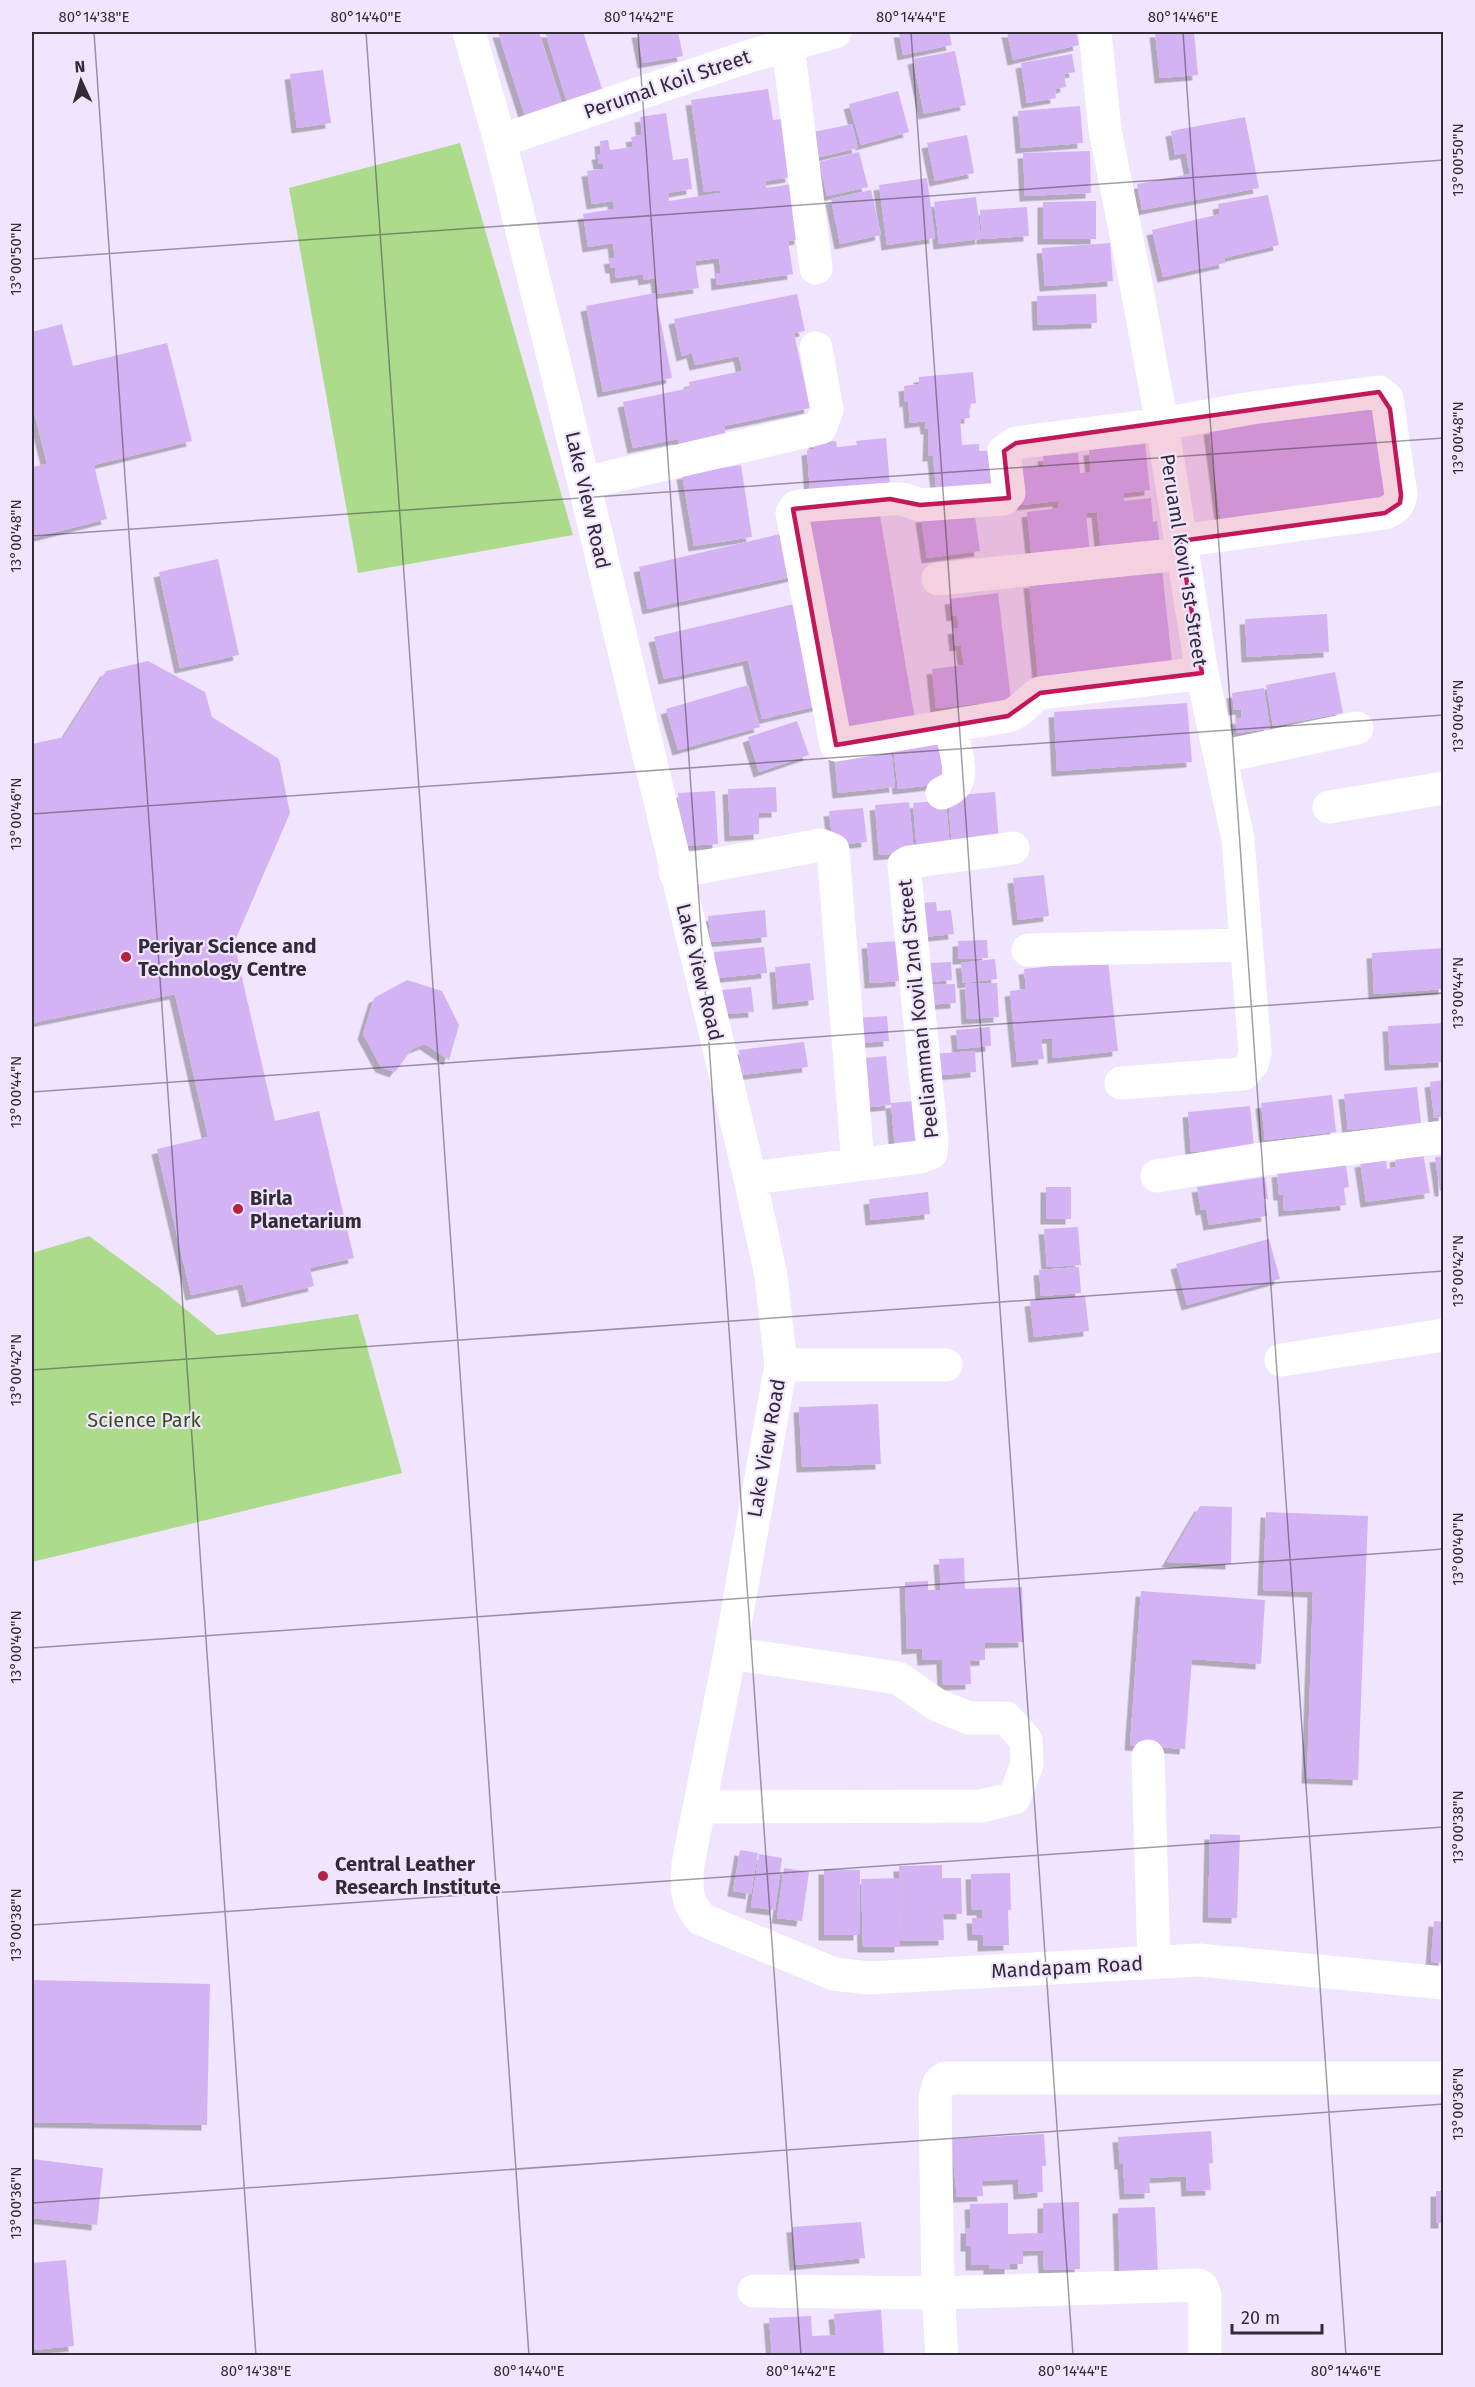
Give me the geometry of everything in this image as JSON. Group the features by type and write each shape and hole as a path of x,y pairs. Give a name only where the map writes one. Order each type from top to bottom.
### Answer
{"street":[{"name":"Lake View Road","path":"469,32 500,141 584,483 675,872 750,1178 771,1276 781,1365 730,1653 688,1864 686,1889 692,1908 701,1919"},
{"name":"Perumal Koil Street","path":"500,141 739,45 788,45 835,32"},
{"name":"Peruaml Kovil 1st Street","path":"1095,32 1105,130 1162,424 1202,673 1238,839 1255,1052 1249,1070 1231,1077 1121,1083"},
{"path":"788,45 816,268"},
{"path":"584,483 820,428 827,410 816,348"},
{"path":"938,579 1181,548 1386,513 1395,509 1400,503 1401,495 1387,399 1378,392 1016,443 1004,451 1009,493 1004,499 920,505 902,499 890,499 800,506 794,509 793,517 834,743 841,745 1018,713 1034,696 1040,693 1202,673"},
{"path":"942,793 952,788 957,781 958,771 950,726"},
{"path":"1220,756 1357,728"},
{"path":"1329,807 1443,788"},
{"path":"675,872 821,845 832,850 858,1164"},
{"name":"Peeliamman Kovil 2nd Street","path":"750,1178 926,1156 931,1153 904,865 909,862 1013,848"},
{"path":"1028,950 1245,945"},
{"path":"1157,1176 1255,1160 1443,1137"},
{"path":"1281,1360 1443,1335"},
{"path":"781,1365 945,1365"},
{"path":"699,1807 982,1806 1014,1798 1027,1764 1026,1740 1006,1718 969,1718 937,1705 898,1678 730,1653"},
{"path":"1148,1756 1154,1962"},
{"name":"Mandapam Road","path":"701,1919 834,1974 848,1977 868,1978 1199,1960 1443,1983"},
{"path":"942,2355 938,2293 935,2097 939,2083 945,2078 1443,2078"},
{"path":"754,2291 938,2293 1199,2285 1205,2295 1205,2355"}],"highlighted area":[{"path":"1379,392 1390,409 1401,495 1400,503 1385,513 1180,541 1202,673 1040,693 1008,716 836,745 793,509 890,499 920,505 1009,498 1004,451 1016,443"}],"green space":[{"path":"460,143 573,535 358,573 289,188"},
{"name":"Science Park","path":"89,1236 161,1289 217,1335 358,1314 402,1473 32,1562 32,1253"}],"building":[{"path":"498,32 539,32 563,107 526,119"},
{"path":"545,32 583,32 604,94 568,105"},
{"path":"637,32 678,32 683,56 643,63"},
{"path":"899,32 949,32 952,45 903,55"},
{"path":"1007,32 1076,32 1079,45 1013,60"},
{"path":"1155,32 1194,32 1198,75 1160,78"},
{"path":"955,51 966,105 924,114 913,59"},
{"path":"1072,54 1075,72 1064,74 1066,87 1055,89 1056,98 1027,103 1021,63"},
{"path":"323,70 331,123 297,128 290,74"},
{"path":"768,89 773,120 782,119 791,177 765,181 766,188 792,184 800,239 788,241 793,274 717,285 716,273 721,273 719,258 695,261 699,288 658,294 656,278 644,280 643,274 616,278 615,268 611,268 609,259 615,258 613,243 588,247 583,214 614,209 613,201 592,204 587,171 604,169 603,164 599,164 597,154 601,154 600,141 608,140 610,150 633,147 631,137 642,135 640,117 666,113 673,160 688,158 692,189 668,193 669,201 720,193 720,190 704,192 691,100"},
{"path":"898,91 909,132 861,145 849,104"},
{"path":"1080,106 1083,143 1021,148 1018,111"},
{"path":"1245,117 1259,188 1142,210 1137,184 1190,174 1186,153 1175,155 1171,131"},
{"path":"852,124 858,148 819,157 814,132"},
{"path":"967,135 974,173 935,181 927,143"},
{"path":"1090,151 1091,193 1025,196 1023,153"},
{"path":"859,152 868,187 827,196 819,162"},
{"path":"927,178 935,238 887,245 879,185"},
{"path":"871,190 881,235 840,244 831,199"},
{"path":"1268,195 1279,245 1224,258 1225,263 1163,277 1152,230 1220,214 1218,204"},
{"path":"976,197 981,239 939,244 934,202"},
{"path":"1096,201 1096,239 1043,239 1043,202"},
{"path":"1027,207 1029,236 982,239 980,210"},
{"path":"1110,243 1113,281 1045,286 1042,248"},
{"path":"655,293 672,378 603,392 586,306"},
{"path":"797,294 805,331 794,333 810,408 724,426 726,440 680,449 678,439 633,448 623,402 690,388 689,382 742,371 739,356 695,365 692,353 682,356 674,319"},
{"path":"1096,294 1097,323 1038,325 1037,296"},
{"path":"62,324 73,366 167,343 192,441 94,465 107,519 32,538 32,467 47,464 32,403 32,332"},
{"path":"973,372 976,403 969,404 970,418 960,419 962,445 979,444 979,451 995,450 995,492 937,497 933,456 928,456 929,429 926,429 925,421 910,423 904,386 919,384 919,377"},
{"path":"1379,408 1391,503 1221,523 1209,429"},
{"path":"886,438 890,486 810,492 807,450 815,449 814,442 836,441 837,447 857,445 856,441"},
{"path":"1145,444 1150,490 1124,493 1124,501 1151,498 1153,522 1157,521 1160,546 1101,552 1097,512 1086,513 1090,554 1032,560 1027,512 1059,508 1058,501 1022,505 1018,468 1044,466 1043,456 1078,453 1080,473 1091,472 1089,450"},
{"path":"741,465 752,537 694,546 682,474"},
{"path":"878,504 916,725 842,738 804,517"},
{"path":"974,510 980,551 927,558 921,517"},
{"path":"785,533 795,576 648,609 639,567"},
{"path":"218,559 239,655 180,668 159,572"},
{"path":"1162,569 1173,672 1039,686 1029,583"},
{"path":"998,593 1011,700 936,708 932,669 964,665 961,645 955,646 953,629 959,628 957,615 952,616 950,599"},
{"path":"798,603 822,705 762,719 748,660 664,679 654,637"},
{"path":"1327,614 1329,652 1247,657 1245,619"},
{"path":"148,661 205,692 212,717 279,759 290,813 234,943 275,1121 319,1111 354,1258 310,1268 314,1286 247,1302 243,1284 191,1295 157,1149 208,1137 175,994 32,1023 32,744 64,737 106,671"},
{"path":"1335,672 1343,713 1273,726 1266,685"},
{"path":"748,685 760,727 678,750 666,709"},
{"path":"1264,688 1270,729 1237,733 1235,719 1242,718 1241,709 1234,710 1232,693"},
{"path":"1187,703 1192,762 1057,771 1054,712"},
{"path":"797,721 809,755 759,772 748,737"},
{"path":"946,740 951,783 898,789 893,746"},
{"path":"891,748 895,787 838,793 834,754"},
{"path":"776,787 777,812 759,813 759,834 730,836 728,789"},
{"path":"715,791 718,844 681,846 678,793"},
{"path":"995,792 999,842 952,847 948,796"},
{"path":"946,800 950,849 917,852 913,803"},
{"path":"909,802 914,852 879,855 875,805"},
{"path":"863,808 867,842 833,845 829,811"},
{"path":"1044,875 1049,916 1018,920 1013,878"},
{"path":"936,902 937,911 951,910 954,934 923,937 920,903"},
{"path":"765,910 767,937 711,942 708,916"},
{"path":"987,940 988,958 958,959 958,941"},
{"path":"899,941 901,981 870,983 867,943"},
{"path":"764,947 767,973 717,978 714,952"},
{"path":"1444,948 1444,989 1374,994 1372,953"},
{"path":"995,959 997,979 963,983 961,963"},
{"path":"1108,960 1118,1051 1053,1058 1052,1038 1041,1039 1044,1059 1017,1062 1010,991 1026,989 1024,969"},
{"path":"951,962 952,980 930,982 929,963"},
{"path":"810,963 814,1000 778,1004 775,967"},
{"path":"407,980 442,991 459,1025 449,1060 425,1044 412,1049 395,1072 381,1067 363,1034 374,998"},
{"path":"997,983 999,1017 967,1019 965,984"},
{"path":"955,984 956,1003 924,1005 923,985"},
{"path":"751,987 754,1012 725,1014 722,990"},
{"path":"887,1016 889,1041 859,1043 857,1018"},
{"path":"1444,1023 1444,1062 1390,1065 1388,1026"},
{"path":"990,1027 991,1046 958,1049 956,1030"},
{"path":"804,1042 808,1067 742,1075 739,1050"},
{"path":"975,1051 976,1072 932,1076 930,1054"},
{"path":"886,1056 891,1105 860,1108 855,1059"},
{"path":"1444,1080 1444,1116 1434,1118 1430,1082"},
{"path":"1417,1087 1421,1123 1348,1130 1344,1094"},
{"path":"1332,1095 1336,1132 1265,1140 1261,1103"},
{"path":"914,1101 918,1147 895,1149 891,1103"},
{"path":"1250,1106 1254,1147 1191,1152 1188,1112"},
{"path":"1423,1153 1430,1193 1366,1202 1360,1162 1386,1158 1387,1169 1396,1167 1395,1157"},
{"path":"1444,1156 1444,1191 1440,1191 1435,1157"},
{"path":"1346,1165 1349,1187 1344,1188 1346,1205 1284,1211 1283,1195 1279,1195 1277,1172"},
{"path":"1265,1177 1268,1199 1264,1199 1267,1216 1209,1225 1206,1209 1201,1210 1197,1187"},
{"path":"1046,1187 1071,1187 1071,1219 1046,1219"},
{"path":"928,1192 930,1214 871,1220 869,1199"},
{"path":"1078,1227 1081,1265 1047,1267 1044,1229"},
{"path":"1269,1239 1280,1279 1187,1305 1176,1264"},
{"path":"1079,1267 1081,1293 1041,1296 1039,1270"},
{"path":"1085,1296 1089,1331 1034,1337 1030,1301"},
{"path":"878,1404 881,1464 802,1467 799,1407"},
{"path":"1200,1506 1232,1507 1231,1564 1167,1562"},
{"path":"1266,1512 1368,1516 1358,1780 1307,1778 1313,1592 1263,1590"},
{"path":"964,1558 965,1589 1022,1587 1024,1642 985,1643 985,1660 970,1661 971,1684 943,1685 942,1659 923,1660 922,1648 907,1649 905,1582 928,1581 928,1590 941,1590 939,1559"},
{"path":"1141,1591 1265,1600 1261,1664 1192,1659 1185,1749 1130,1745"},
{"path":"1210,1834 1240,1835 1237,1918 1208,1917"},
{"path":"740,1850 758,1853 751,1894 733,1891"},
{"path":"759,1854 782,1858 775,1910 751,1907"},
{"path":"942,1865 942,1878 961,1878 962,1914 943,1914 944,1940 901,1941 899,1866"},
{"path":"784,1868 809,1872 802,1921 777,1918"},
{"path":"824,1869 860,1870 859,1935 824,1935"},
{"path":"1010,1873 1009,1945 983,1946 983,1935 973,1935 972,1918 983,1918 982,1910 972,1910 971,1874"},
{"path":"899,1878 900,1947 863,1947 861,1879"},
{"path":"1434,1921 1444,1922 1444,1963 1431,1962"},
{"path":"32,1980 210,1984 207,2125 32,2122"},
{"path":"1211,2131 1213,2163 1209,2164 1211,2190 1187,2191 1186,2176 1149,2178 1150,2193 1125,2194 1118,2137"},
{"path":"1044,2134 1046,2166 1042,2166 1043,2192 1019,2194 1018,2179 982,2181 983,2196 957,2197 951,2139"},
{"path":"32,2159 103,2168 97,2225 32,2218"},
{"path":"1436,2191 1444,2191 1444,2223 1436,2223"},
{"path":"1079,2202 1080,2269 1044,2270 1043,2250 1023,2251 1023,2264 1010,2264 1010,2269 989,2269 989,2265 971,2265 971,2246 966,2246 966,2228 971,2228 970,2204 1008,2203 1008,2234 1043,2233 1043,2203"},
{"path":"1155,2207 1158,2274 1120,2275 1118,2208"},
{"path":"861,2222 865,2258 795,2265 792,2227"},
{"path":"66,2260 74,2346 32,2350 32,2263"},
{"path":"881,2310 884,2356 772,2356 769,2318 811,2316 812,2336 836,2335 834,2314"}],"place":[{"name":"Periyar Science and Technology Centre","path":"126,957"},
{"name":"Birla Planetarium","path":"238,1209"},
{"name":"Central Leather Research Institute","path":"323,1876"}]}
